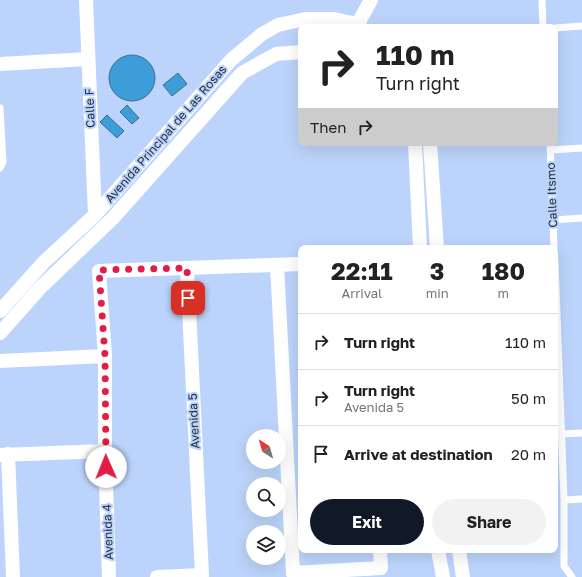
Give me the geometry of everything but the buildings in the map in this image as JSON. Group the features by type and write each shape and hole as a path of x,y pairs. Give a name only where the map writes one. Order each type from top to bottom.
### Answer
{"street":[{"name":"Calle F","path":"86,0 95,215"},
{"path":"359,24 371,0"},
{"name":"Avenida Principal de Las Rosas","path":"0,311 44,262 95,215 231,60 262,34 278,25 305,19 334,19 351,24"},
{"name":"Avenida Principal de Las Rosas","path":"0,332 40,288 113,218 242,73 276,54 298,52"},
{"path":"0,64 88,58"},
{"path":"415,146 420,245"},
{"path":"430,146 437,245"},
{"path":"187,268 298,264"},
{"path":"277,265 293,573 381,568 380,553"},
{"name":"Avenida 4","path":"109,577 105,451 105,356 99,270 187,268"},
{"name":"Avenida 5","path":"157,577 202,575 187,268"},
{"path":"0,361 105,356"},
{"path":"13,577 4,454 105,451"},
{"path":"439,553 443,577"},
{"path":"459,553 463,577"}],"lane":[{"path":"542,0 544,24"},
{"path":"558,28 582,26"},
{"path":"0,108 3,162 0,168"},
{"path":"550,146 582,148"},
{"name":"Calle Itsmo","path":"550,146 554,245"},
{"path":"553,220 582,218"},
{"path":"558,335 564,500 564,566 572,577"},
{"path":"562,434 582,433"},
{"path":"564,500 582,499"}],"route":[{"path":"106,467 105,356 99,270 187,268 188,298"}]}
